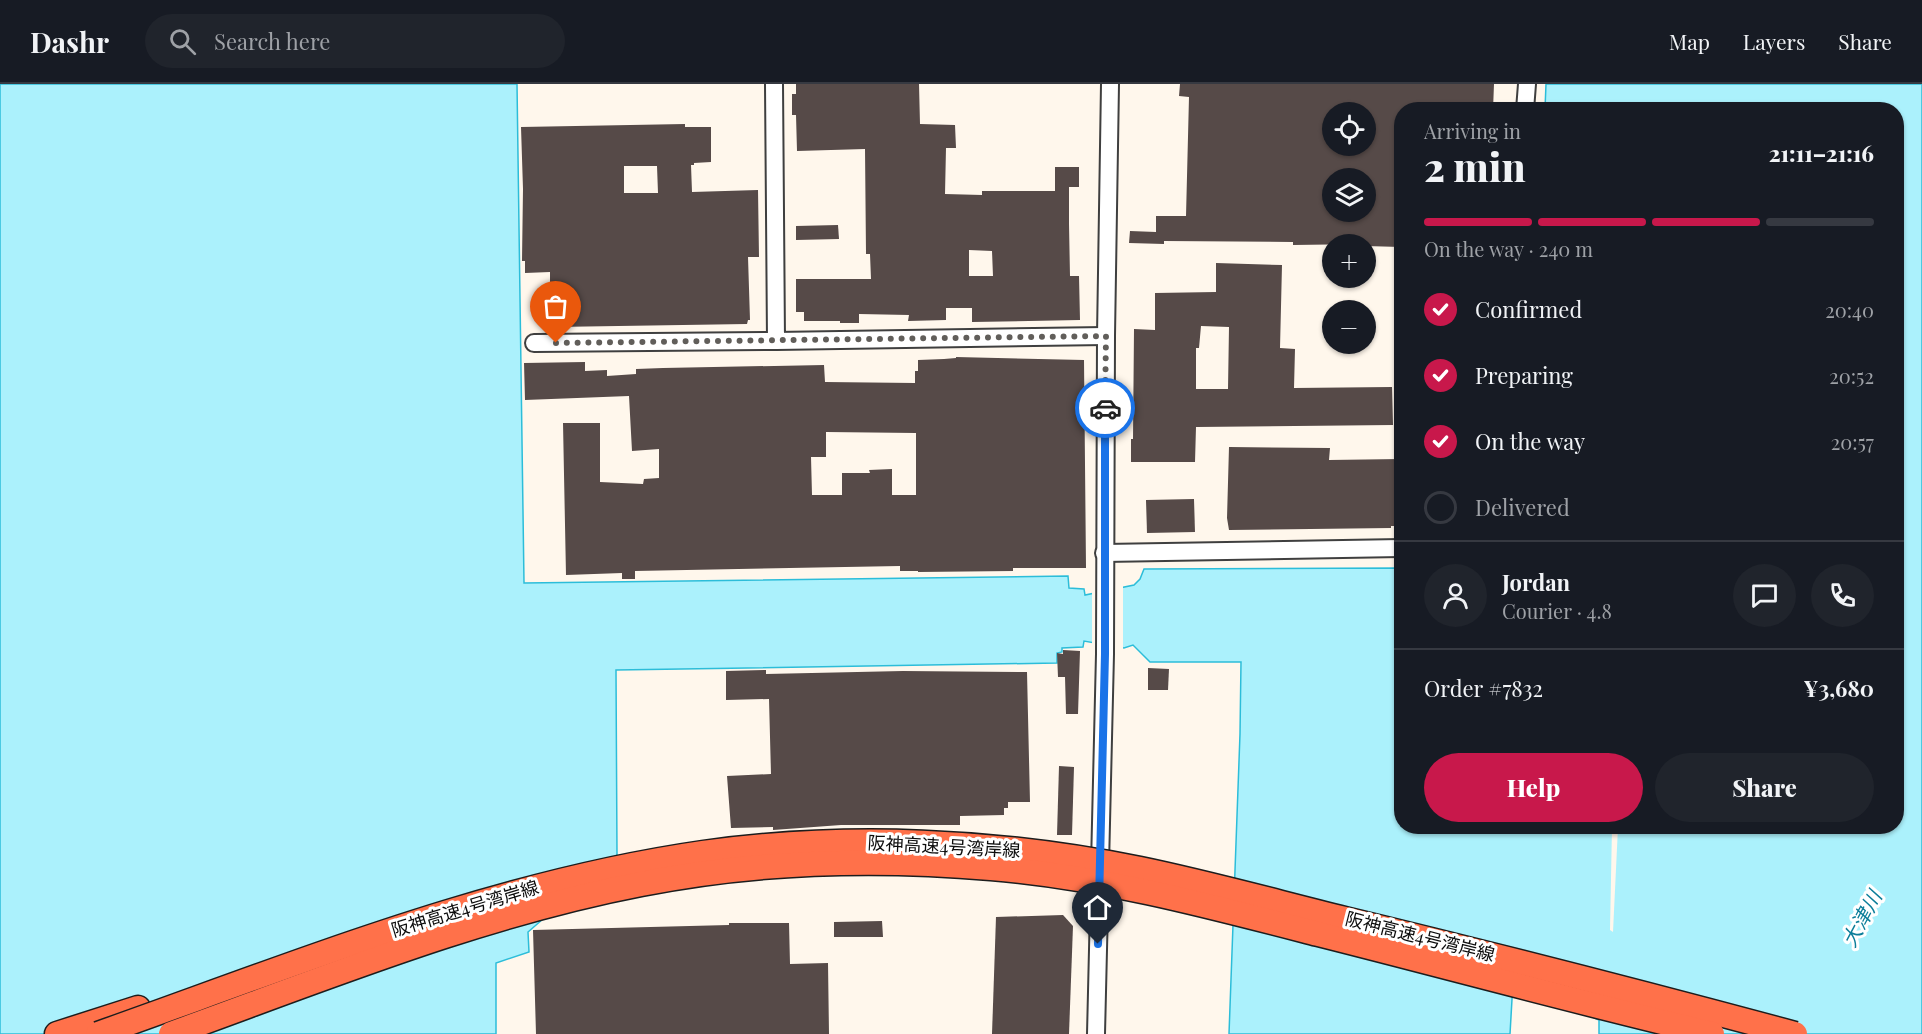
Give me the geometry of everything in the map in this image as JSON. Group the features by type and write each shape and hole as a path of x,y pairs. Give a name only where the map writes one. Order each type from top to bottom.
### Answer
{"highway":[{"name":"阪神高速4号湾岸線","path":"99,1034 356,942 494,899 570,879 637,864 709,853 785,845 857,842 996,847 1140,869 1502,957 1795,1034"},
{"name":"阪神高速4号湾岸線","path":"171,1034 435,939 574,899 712,872 850,862 993,868 1061,876 1130,888 1257,918 1712,1034"},
{"path":"57,1034 292,958 356,942"}],"street":[{"path":"774,84 776,341"},
{"path":"1096,1034 1105,654 1104,553 1110,84"},
{"path":"1526,102 1527,84"},
{"path":"534,344 1106,336"},
{"path":"1104,553 1394,548"}],"water":[{"name":"大津川","path":"0,84 517,84 524,583 1068,576 1069,588 1084,589 1085,595 1134,585 1140,579 1144,569 1394,568 1394,834 1904,834 1904,102 1545,102 1546,84 1922,84 1922,1034 1599,1034 1599,1020 1513,982 1510,1034 1229,1034 1241,662 1150,662 1133,645 1124,648 1084,641 1083,647 1062,648 1062,652 1057,653 1057,663 616,670 617,855 528,932 529,952 496,963 496,1034 0,1034"}],"pier":[{"path":"1123,584 1123,651 1092,646 1092,590"},
{"path":"1612,834 1618,834 1613,932 1610,930"}],"building":[{"path":"796,84 919,84 920,124 955,125 956,148 946,148 945,194 982,195 982,191 1055,191 1055,167 1079,167 1079,187 1069,187 1069,224 1070,276 1079,276 1080,320 972,322 972,308 946,308 946,320 908,321 909,315 859,314 859,323 804,321 804,312 796,312 796,279 871,279 870,254 866,254 865,149 797,151 796,115 792,115 792,94 796,94","holes":["969,250 992,251 993,276 969,276"]},
{"path":"1180,84 1494,84 1493,102 1394,102 1394,247 1376,246 1376,234 1322,234 1322,245 1293,245 1293,242 1129,243 1130,231 1156,232 1156,216 1186,216 1189,97 1179,96"},
{"path":"685,124 685,127 711,127 711,162 691,165 692,192 758,190 759,257 748,257 750,320 747,324 554,327 554,324 540,323 540,310 554,310 553,283 550,283 550,272 525,273 525,261 522,261 521,127","holes":["624,166 657,166 658,193 624,193"]},
{"path":"838,225 839,239 796,240 796,226"},
{"path":"1216,263 1282,265 1280,348 1295,349 1294,388 1392,387 1393,425 1196,427 1195,462 1131,462 1134,329 1155,330 1155,293 1216,292","holes":["1201,326 1229,327 1228,389 1196,389 1196,348 1199,348"]},
{"path":"956,358 1084,360 1086,568 918,572 900,571 900,566 635,571 635,579 622,579 622,573 566,575 563,423 600,423 600,482 643,484 644,479 659,478 659,449 632,451 629,396 525,400 524,363 585,362 585,371 607,370 607,376 636,374 636,369 824,365 825,382 915,383 918,360","holes":["826,432 916,433 916,495 892,495 892,469 869,470 870,473 842,473 842,495 812,495 811,457 826,457"]},
{"path":"1229,447 1330,448 1329,460 1394,459 1394,526 1391,528 1229,530 1227,518"},
{"path":"1194,499 1195,532 1147,533 1146,500"},
{"path":"1063,650 1080,651 1078,714 1066,714 1065,677 1058,677 1057,653 1063,654"},
{"path":"1148,668 1169,669 1168,690 1148,690"},
{"path":"766,670 766,674 903,671 1027,672 1030,802 1008,802 1008,808 1004,808 1004,815 960,816 960,825 841,825 773,830 773,827 731,828 727,776 771,774 769,699 726,700 726,671"},
{"path":"1059,766 1074,767 1072,835 1057,835"},
{"path":"1063,915 1073,926 1069,1034 992,1034 996,917"},
{"path":"882,921 883,937 834,937 834,922"},
{"path":"729,923 789,923 790,964 828,963 829,1034 536,1034 533,930 729,925"}],"way so far":[{"path":"556,343 1106,336 1105,408"}],"route":[{"path":"1098,944 1104,740 1105,408"}]}
